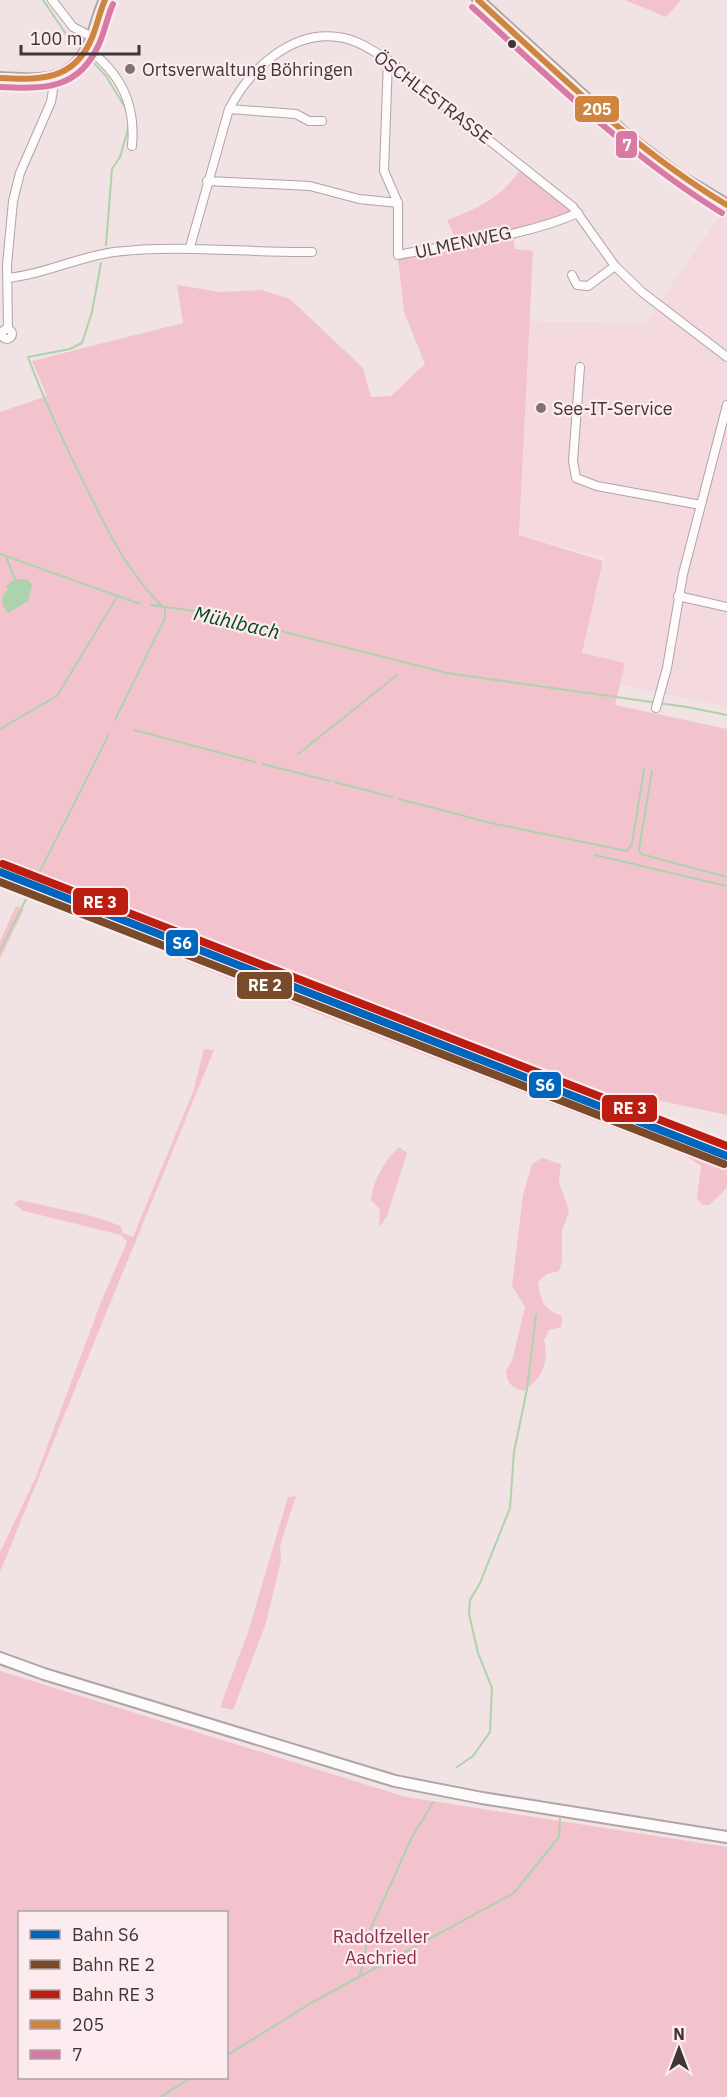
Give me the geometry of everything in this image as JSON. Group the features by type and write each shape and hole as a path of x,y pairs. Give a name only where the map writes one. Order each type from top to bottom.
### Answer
{"main road":[{"path":"0,78 38,80 55,78 74,67 87,48 105,0"},
{"path":"478,0 626,135 679,176 727,205"},
{"path":"0,1658 44,1674 395,1781 482,1798 727,1837"}],"street":[{"path":"52,0 74,27 92,37"},
{"name":"ÖSCHLESTRASSE","path":"190,247 229,109 239,90 260,66 279,52 307,40 338,36 357,42 388,60 578,213 615,266 672,318 727,357"},
{"path":"87,48 107,66 130,106 134,121 132,146"},
{"path":"207,181 310,186 359,199 398,203 384,171 388,60"},
{"path":"3,332 13,201 20,173 51,102 55,78"},
{"path":"229,109 296,114 309,121 322,121"},
{"name":"ULMENWEG","path":"398,203 398,255 518,231 561,220 578,213"},
{"path":"7,278 111,252 190,247 312,252"},
{"path":"572,275 577,285 588,286 615,266"},
{"path":"580,367 573,461 576,478 597,486 701,505"},
{"path":"657,704 667,668 678,596 727,405"},
{"path":"678,596 727,607"}],"shaded area":[{"path":"727,205 727,707 621,684 624,663 582,653 605,558 520,535 529,321 645,324"},
{"path":"15,579 28,580 32,585 28,601 8,613 3,606 2,597 8,590 6,586"}],"green space":[{"path":"625,0 681,0 666,17"},
{"path":"523,167 578,213 518,231 494,230 456,240 447,220 490,200 506,187"},
{"path":"513,235 515,249 533,251 519,535 603,561 582,653 625,663 615,705 727,729 727,1115 629,1094 632,1110 0,863 0,412 47,396 32,361 183,323 177,285 220,292 261,290 290,299 363,368 371,397 391,396 425,364 404,312 398,259"},
{"path":"16,906 24,909 0,959 0,941"},
{"path":"179,951 727,1166 727,1188 709,1205 703,1205 697,1199 701,1166 686,1156 177,958 176,952"},
{"path":"204,1049 214,1050 0,1572 0,1552 35,1479 101,1302 127,1242 121,1235 24,1211 14,1204 19,1200 92,1216 121,1226 123,1233 133,1237 193,1092"},
{"path":"399,1147 407,1153 387,1216 379,1228 380,1209 371,1200 372,1193 380,1171"},
{"path":"542,1158 561,1164 559,1182 569,1211 562,1231 562,1261 559,1271 547,1274 538,1282 544,1304 551,1311 562,1316 561,1327 549,1330 544,1340 546,1355 540,1375 524,1391 511,1385 506,1371 512,1361 525,1307 512,1286 523,1195 532,1164"},
{"path":"296,1496 280,1545 281,1560 266,1623 233,1710 220,1707 248,1632 288,1497"},
{"name":"Radolfzeller Aachried","path":"0,1671 406,1797 727,1847 727,2097 0,2097"}],"waterway":[{"name":"Mühlbach","path":"43,0 66,34"},
{"name":"Mühlbach","path":"94,63 106,76 126,109"},
{"name":"Mühlbach","path":"106,245 112,169 120,157 129,126"},
{"name":"Mühlbach","path":"101,263 92,312 82,343 70,349 28,357 60,433 110,534 133,572 162,606"},
{"path":"0,554 140,604"},
{"path":"6,557 15,579"},
{"path":"0,729 57,696 118,595"},
{"name":"Mühlbach","path":"151,605 209,613 447,673 687,707 727,715"},
{"path":"115,720 165,618 165,608"},
{"path":"298,754 397,675"},
{"path":"134,730 255,762"},
{"path":"0,951 109,734"},
{"path":"263,764 330,781"},
{"path":"399,799 491,823 627,851 632,844 644,769"},
{"path":"652,771 639,849 641,854 727,877"},
{"path":"335,782 392,797"},
{"path":"595,855 727,886"},
{"path":"457,1767 473,1756 490,1732 492,1688 478,1653 469,1614 470,1600 480,1583 510,1508 514,1452 527,1389 536,1315"},
{"path":"360,1975 370,1930 411,1839 433,1802"},
{"path":"228,2055 311,2003 514,1893 559,1837 560,1819"},
{"path":"160,2097 189,2079"}],"rail line":[{"name":"S6","path":"0,872 727,1156"}],"transit line":[{"name":"205","path":"0,78 41,78 65,71 75,64 91,40 105,0"},
{"name":"205","path":"478,0 628,135 660,160 727,205"},
{"name":"7","path":"0,87 31,88 58,84 81,70 91,59 101,39 113,4"},
{"name":"7","path":"472,7 623,142 688,191 722,213"},
{"path":"3,864 727,1146"},
{"path":"0,882 724,1164"}],"place":[{"name":"Ortsverwaltung Böhringen","path":"130,69"},
{"name":"See-IT-Service","path":"541,408"}]}
